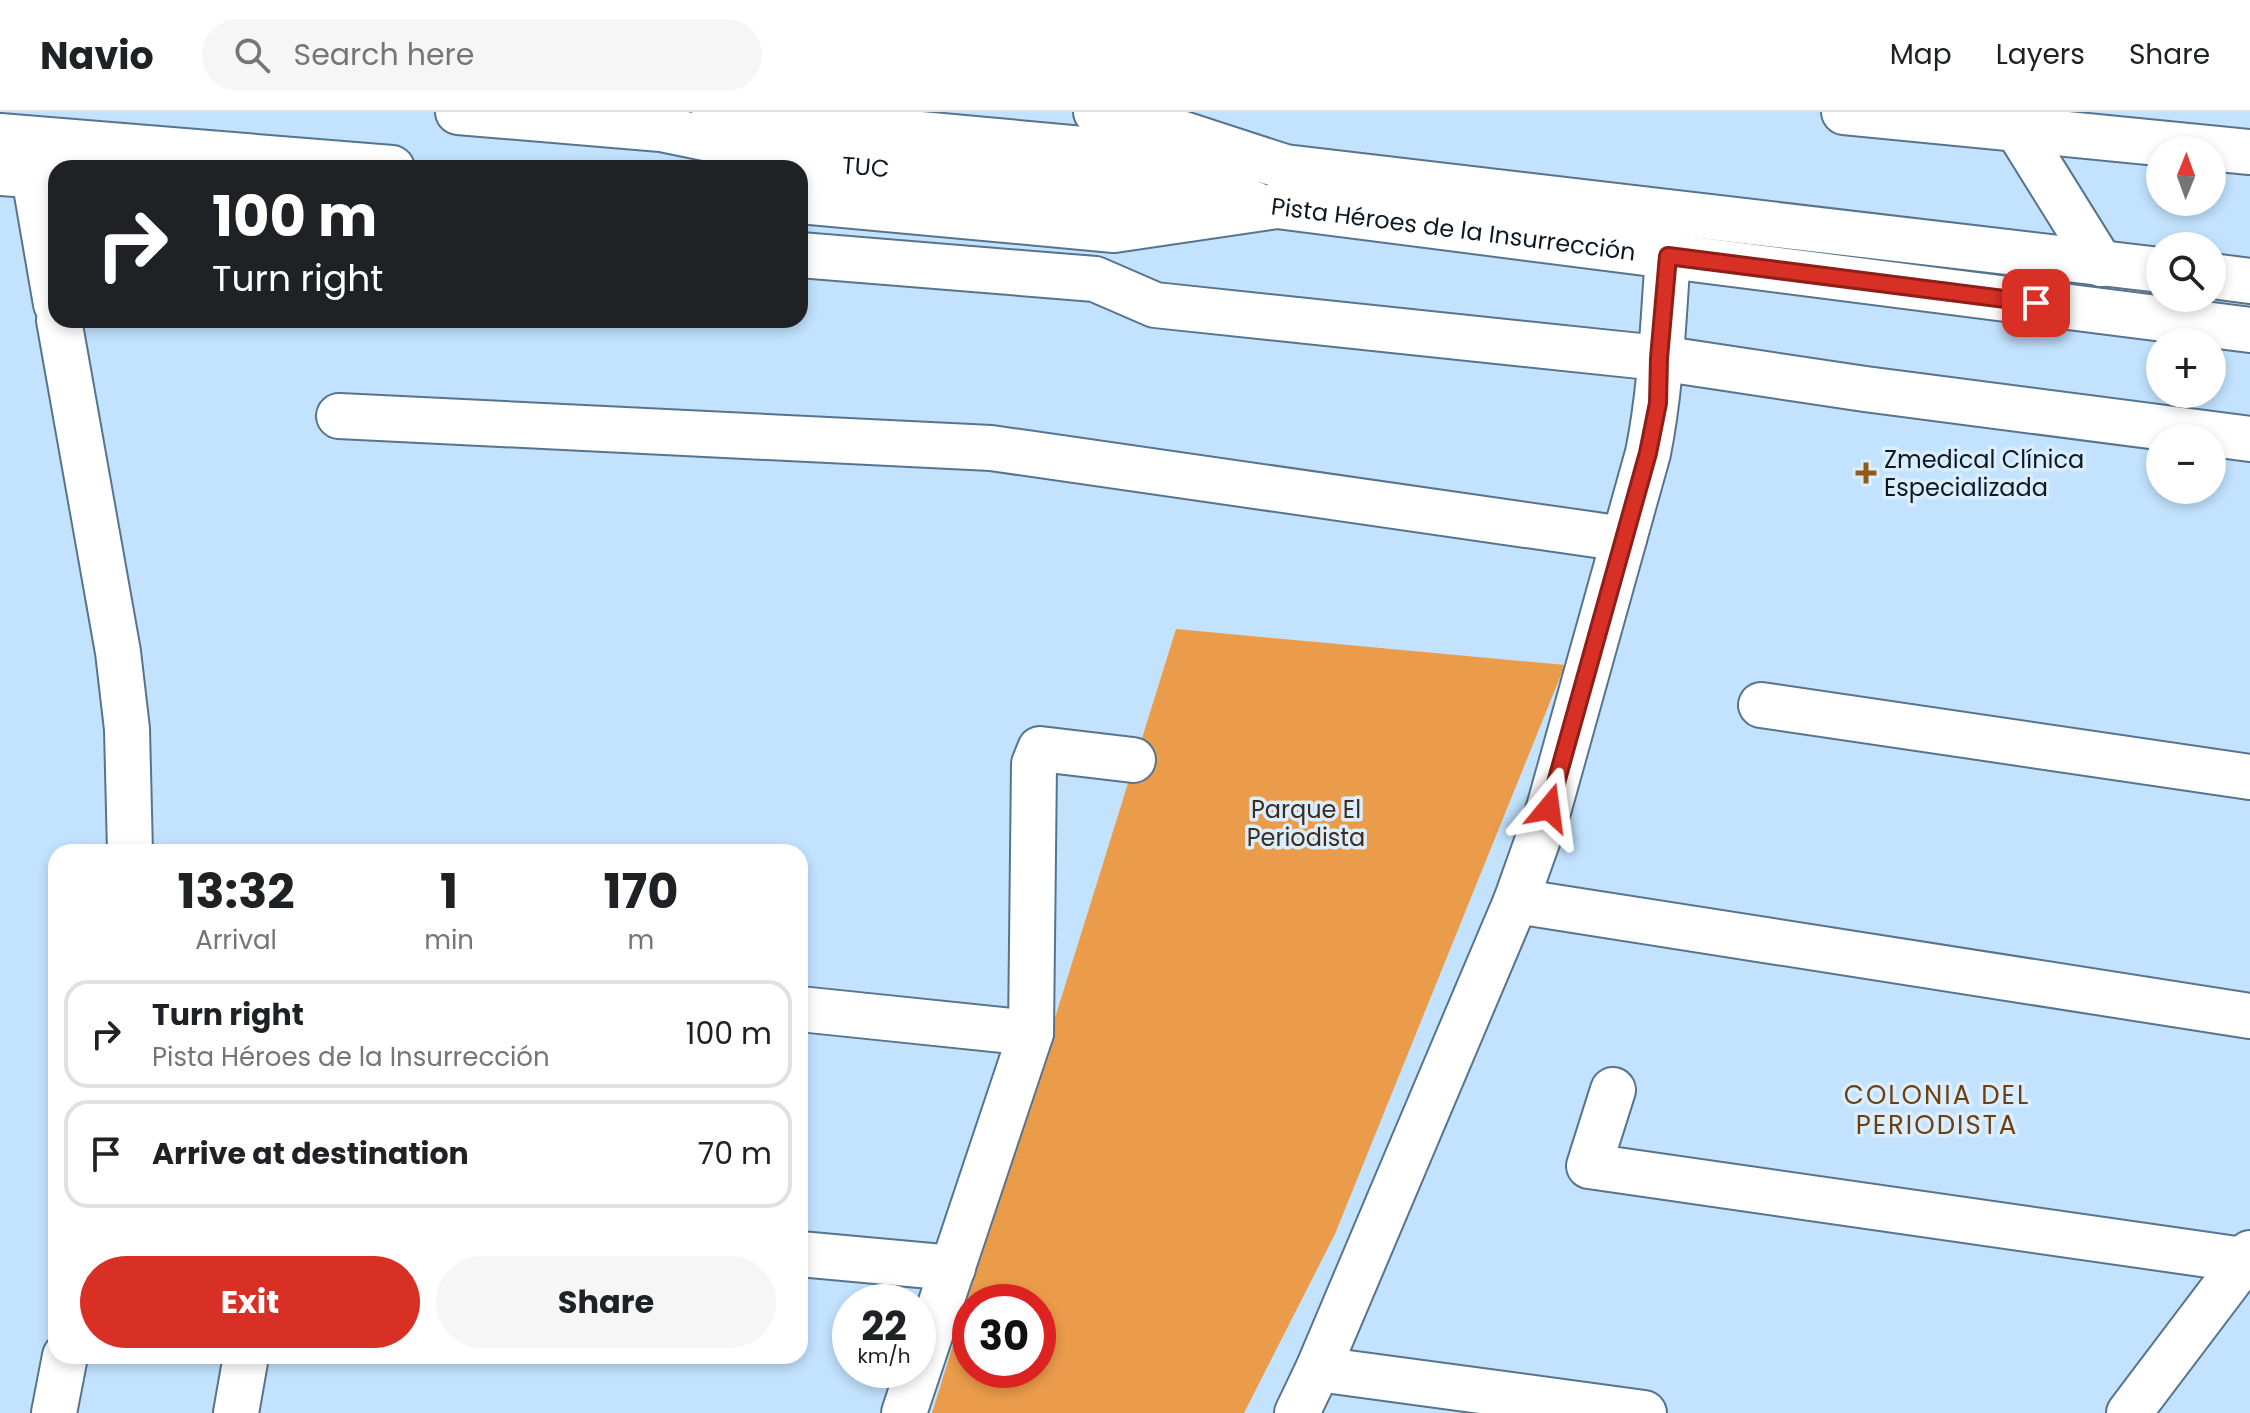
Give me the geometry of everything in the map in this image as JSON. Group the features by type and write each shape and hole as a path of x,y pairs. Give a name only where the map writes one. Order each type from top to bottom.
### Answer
{"street":[{"name":"TUC","path":"458,112 661,129 826,163 1114,187 1281,186"},
{"name":"TUC","path":"675,112 1281,186"},
{"name":"Pista Héroes de la Insurrección","path":"1096,112 1122,114 1281,186 1668,256 2250,330"},
{"path":"1844,112 2017,129 2156,128 2250,152"},
{"path":"2017,129 2101,264"},
{"path":"0,136 294,160"},
{"path":"0,173 37,189 48,256"},
{"name":"Pista Héroes de la Insurrección","path":"808,202 1114,230 1281,186 2146,269"},
{"path":"808,256 1095,279 1155,305 1659,358 1865,389 2250,439"},
{"path":"1297,1413 1516,901 1549,808 1648,453 1658,403 1668,256"},
{"path":"2226,278 2250,281"},
{"path":"60,328 118,652 127,729 130,844"},
{"path":"339,416 991,448 1624,539"},
{"path":"1761,705 2250,777"},
{"path":"904,1413 1031,1033 1034,764 1040,749 1133,760"},
{"path":"1516,901 2250,1016"},
{"path":"808,1010 1031,1033"},
{"path":"1613,1090 1589,1166 2248,1260 2129,1413"},
{"path":"808,1255 953,1268"},
{"path":"54,1413 63,1364"},
{"path":"236,1413 245,1364"},
{"path":"1318,1369 1644,1413"}],"green space":[{"name":"Parque El Periodista","path":"1176,629 1565,665 1335,1234 1244,1413 932,1413 952,1349 952,1388 1056,1388 1056,1284 972,1284"}],"place":[{"name":"Zmedical Clínica Especializada","path":"1866,473"}],"district":[{"name":"COLONIA DEL PERIODISTA","path":"1937,1110"}],"route":[{"path":"1549,808 1648,453 1658,403 1668,256 2036,303"}]}
